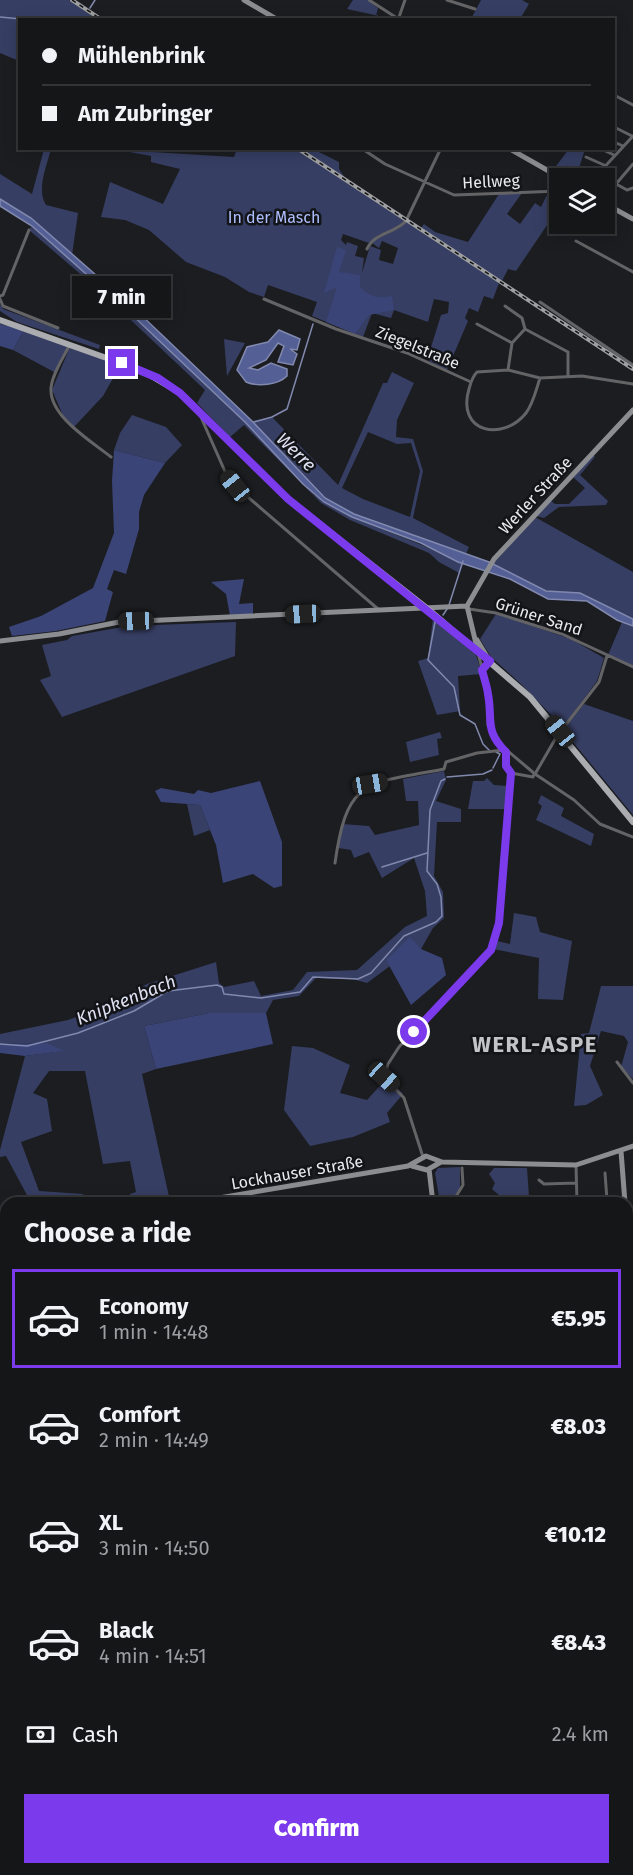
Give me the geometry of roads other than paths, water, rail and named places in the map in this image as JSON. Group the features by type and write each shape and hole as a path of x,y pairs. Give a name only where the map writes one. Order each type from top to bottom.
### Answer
{"main road":[{"path":"0,320 158,378 200,413 288,499 428,609 530,697 633,822"}],"street":[{"path":"244,0 275,18"},
{"path":"369,0 397,18"},
{"path":"399,18 405,0"},
{"path":"447,0 475,9"},
{"path":"615,96 633,105"},
{"path":"602,168 633,136 615,127"},
{"path":"615,142 623,146"},
{"name":"Hellweg","path":"365,150 385,164 454,195 549,191"},
{"path":"367,249 378,236 404,223 426,183 440,150"},
{"path":"512,150 549,171"},
{"path":"603,150 614,155"},
{"path":"586,157 604,165"},
{"path":"633,164 616,184 627,190 633,188"},
{"path":"615,209 633,219"},
{"path":"29,230 0,298 3,306 58,328"},
{"path":"576,241 633,272"},
{"name":"Ziegelstraße","path":"264,299 336,329 407,353 471,382 477,372 508,370 540,378 568,375 633,384"},
{"path":"540,303 633,364"},
{"path":"506,306 522,318 525,329 568,352 568,375"},
{"path":"477,324 512,343"},
{"path":"508,370 512,343 525,329"},
{"path":"70,344 52,383 52,396 65,421 111,456"},
{"path":"471,382 466,411 475,424 491,430 503,428 525,414 540,378"},
{"name":"Werler Straße","path":"467,608 494,559 633,410"},
{"path":"200,413 227,476 235,486 373,603 379,611"},
{"path":"0,641 59,634 119,622 467,608 489,695 488,725 505,751 574,800 600,824 632,838"},
{"name":"Grüner Sand","path":"467,608 496,613 562,634 633,667"},
{"path":"474,636 490,661 482,670"},
{"path":"511,773 532,777 535,774 560,731 598,682 607,656"},
{"path":"432,1197 426,1163 401,1093 384,1077 388,1064 399,1047 491,950 499,923 511,773 506,766 505,751"},
{"path":"335,863 341,823 350,804 365,787 444,769 446,762 455,758 505,751"},
{"path":"617,1062 633,1083"},
{"path":"426,1163 576,1165 633,1146"},
{"path":"621,1151 624,1197"},
{"name":"Lockhauser Straße","path":"225,1197 426,1163"},
{"path":"576,1165 577,1197"},
{"path":"456,1197 462,1188 462,1168"},
{"path":"605,1173 607,1197"},
{"path":"539,1180 544,1184 576,1183"}],"waterway":[{"path":"90,8 95,0"},
{"path":"0,17 18,19"},
{"path":"254,422 272,417 287,409 313,324"},
{"name":"Knipkenbach","path":"449,605 463,561"},
{"name":"Knipkenbach","path":"443,615 447,609"},
{"name":"Knipkenbach","path":"435,622 428,660 454,687 460,715 475,724 483,744 489,750"},
{"name":"Knipkenbach","path":"493,768 500,754 496,752"},
{"name":"Knipkenbach","path":"447,777 483,774 492,770"},
{"name":"Knipkenbach","path":"0,1044 27,1046 78,1033 134,1011 168,991 217,985 222,987 224,994 261,998 300,992 313,977 358,979 371,973 404,936 436,922 442,916 441,897 437,884 427,871 430,810 441,781 445,779"},
{"path":"382,867 427,853"}],"railway":[{"path":"72,0 99,18"},
{"path":"300,150 633,369"}],"district":[{"name":"WERL-ASPE","path":"535,1044"}],"park label":[{"name":"In der Masch","path":"274,217"}],"water label":[{"name":"Werre","path":"296,452"}]}
